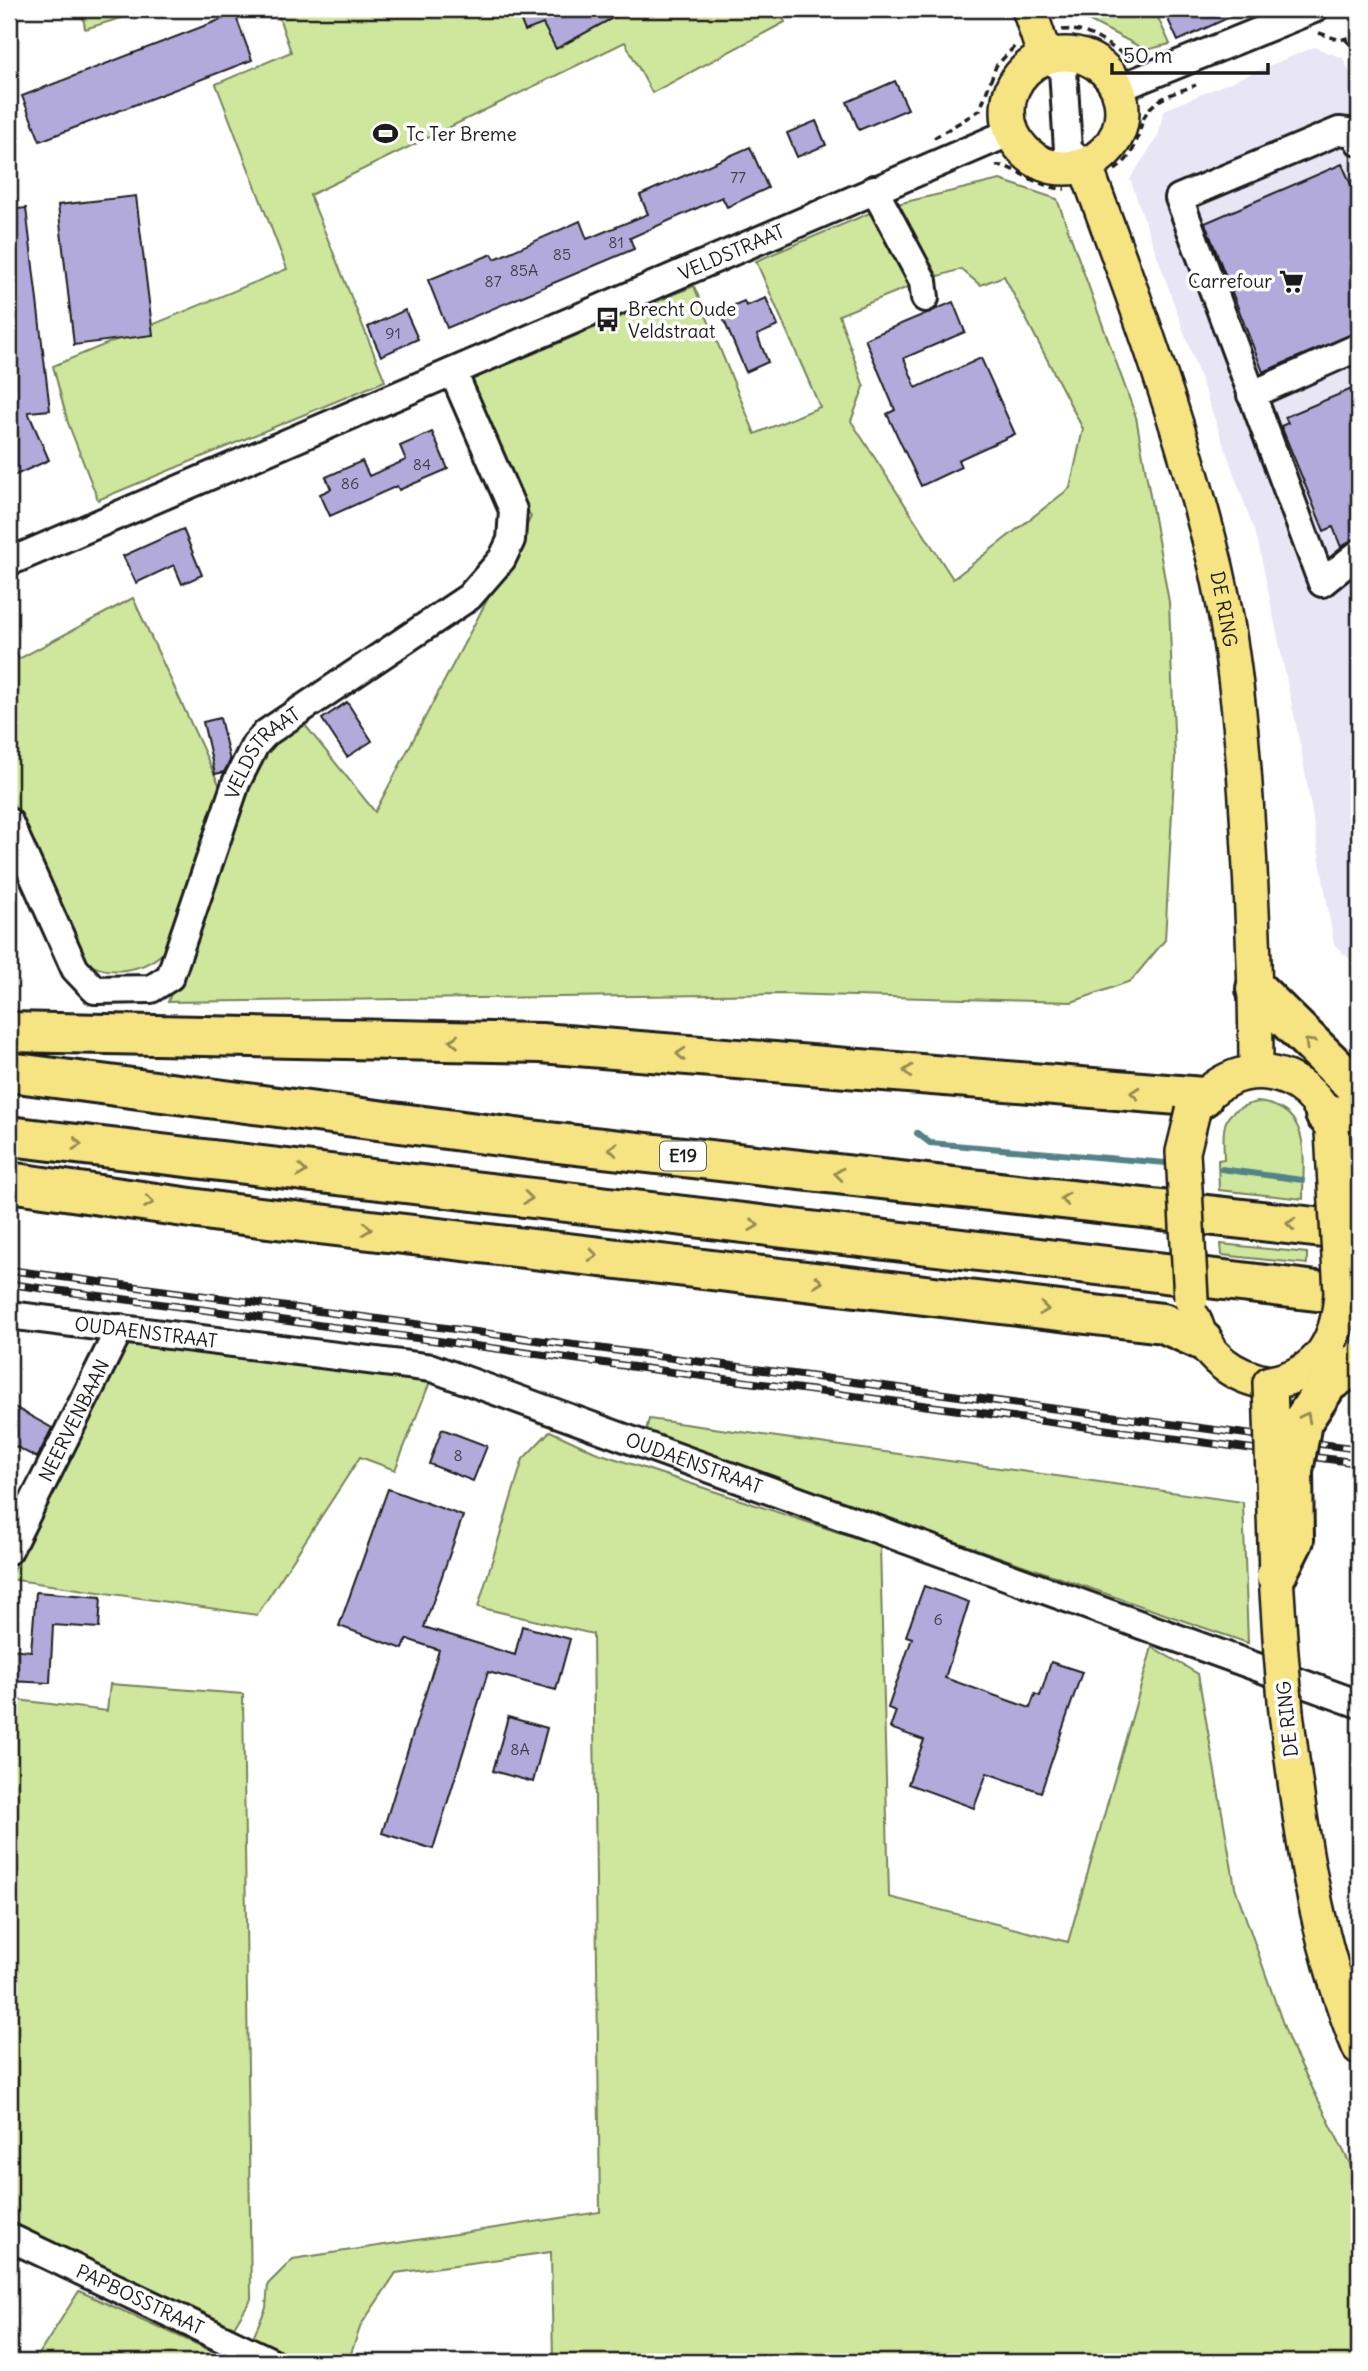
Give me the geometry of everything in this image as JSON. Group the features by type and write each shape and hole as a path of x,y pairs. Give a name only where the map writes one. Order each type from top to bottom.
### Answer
{"highway":[{"path":"1256,989 1359,1090"},
{"path":"9,1032 541,1043 1198,1104"},
{"name":"E19","path":"9,1072 531,1139 1359,1232"},
{"path":"9,1136 1359,1296"},
{"path":"9,1182 226,1213 1163,1323 1203,1340"},
{"path":"1285,1378 1359,1347"},
{"path":"1276,1576 1294,1540 1293,1471 1303,1422 1328,1383 1359,1362"}],"main road":[{"path":"1029,9 1045,57"},
{"path":"1077,55 1093,62 1107,73 1117,89 1121,124 1114,140 1088,173 1036,161 1022,149 1011,132 1009,99 1016,82 1027,68 1045,57 1077,55"},
{"name":"DE RING","path":"1088,173 1159,374 1216,568 1234,669 1245,769 1256,989 1256,1072"},
{"path":"1256,1072 1279,1075 1302,1086 1339,1121 1340,1317 1329,1345 1285,1378 1248,1378 1228,1369 1203,1340 1195,1322 1191,1299 1183,1152 1198,1104 1233,1077 1256,1072"},
{"name":"DE RING","path":"1285,1378 1276,1576 1286,1712 1300,1828 1313,1900 1346,2016 1359,2047"}],"street":[{"path":"1117,89 1314,9"},
{"path":"1045,57 1063,69 1069,150 1088,173"},
{"path":"1359,142 1355,133 1339,131 1179,198 1322,583 1359,553"},
{"name":"VELDSTRAAT","path":"9,562 1011,132"},
{"path":"874,189 923,281 925,298"},
{"path":"1251,396 1359,347"},
{"name":"VELDSTRAAT","path":"9,822 75,968 95,990 151,989 170,977 236,783 255,745 274,727 469,597 489,578 511,540 513,510 453,372"},
{"name":"OUDAENSTRAAT","path":"9,1315 432,1368 1359,1703"},
{"name":"NEERVENBAAN","path":"9,1550 120,1328"},
{"name":"PAPBOSSTRAAT","path":"9,2237 272,2362"}],"path":[{"path":"1312,35 1326,34 1335,39 1346,40 1359,35"},
{"path":"1346,40 1359,53"},
{"path":"992,167 1005,165 1025,178 1055,189 1070,188 1088,173 1110,174 1130,156 1149,108 1163,98 1200,82"}],"shaded area":[{"path":"1314,47 1343,58 1359,92 1359,968 1334,944 1302,754 1258,542 1130,179 1158,136 1164,110"}],"green space":[{"path":"82,9 150,9 85,29"},
{"path":"276,9 778,9 785,22 652,93 625,42 310,195 385,381 98,500 68,423 53,366 287,269 216,84 291,52"},
{"path":"1067,9 1154,9 1170,44 1146,50"},
{"path":"1000,180 1057,199 1136,417 1169,602 1175,758 1165,940 1131,981 1072,1002 782,994 168,1002 242,792 276,735 301,720 375,812 531,517 468,381 694,286 755,434 820,407 756,261 884,207","holes":["961,269 980,285 1004,276 1083,429 1070,488 953,579 851,421 864,387 839,315 923,281"]},
{"path":"133,598 224,795 162,954 145,965 115,971 94,967 85,962 9,794 9,639 19,659"},
{"path":"1258,1102 1276,1106 1296,1124 1303,1151 1303,1199 1219,1190 1218,1160 1224,1159 1226,1121 1237,1110"},
{"path":"1221,1244 1307,1253 1307,1264 1222,1255"},
{"path":"125,1341 426,1378 430,1382 395,1470 360,1457 257,1615 9,1579 116,1352"},
{"path":"649,1419 1243,1502 1248,1643 645,1434"},
{"path":"550,1431 595,1452 880,1546 889,1897 1068,1942 1152,1647 1198,1674 1235,1887 1289,2041 1359,2182 1359,2362 553,2362 551,2252 396,2273 361,2325 348,2362 303,2362 252,2339 266,2308 268,2284 293,2259 600,2212 593,1634 478,1607 523,1459"},
{"path":"110,1684 243,1694 251,2299 234,2327 9,2222 9,1699 107,1711"},
{"path":"79,2291 236,2362 34,2362"}],"building":[{"path":"516,9 629,9 556,49 543,24 525,31"},
{"path":"1180,9 1247,9 1178,41 1166,15"},
{"path":"235,14 252,60 40,141 22,96"},
{"path":"895,81 908,109 859,130 847,102"},
{"path":"816,121 826,145 797,157 787,133"},
{"path":"750,147 768,188 727,207 722,197 630,238 634,249 447,328 428,280 492,254 495,259 580,221 587,239 648,214 640,195"},
{"name":"Carrefour","path":"1342,164 1359,203 1359,331 1263,372 1205,223"},
{"path":"136,196 153,335 74,345 58,205"},
{"path":"26,208 50,410 28,412 49,460 9,478 9,210"},
{"path":"766,298 778,326 757,335 768,362 746,372 720,311 744,301 746,306"},
{"path":"953,302 965,332 904,358 916,388 981,358 1015,434 958,460 961,467 921,486 887,414 895,410 865,339"},
{"path":"405,310 418,339 381,356 368,327"},
{"path":"1359,386 1359,538 1341,547 1333,527 1324,531 1281,426 1288,423 1285,417"},
{"path":"432,432 448,469 399,490 397,486 330,516 320,494 331,489 326,477 362,461 369,476 406,460 400,446"},
{"path":"183,529 202,575 182,584 174,565 136,583 123,556"},
{"path":"347,702 372,741 347,757 322,719"},
{"path":"220,718 230,761 224,772 215,774 203,722"},
{"path":"9,1404 52,1428 37,1458 9,1443"},
{"path":"442,1429 487,1446 473,1481 429,1464"},
{"path":"388,1489 463,1516 424,1627 515,1655 522,1626 570,1639 556,1690 488,1672 433,1849 382,1833 439,1650 407,1639 403,1649 339,1626"},
{"path":"924,1586 969,1602 945,1678 1030,1708 1035,1694 1040,1696 1051,1662 1082,1672 1041,1792 987,1773 974,1808 908,1784 924,1740 890,1728 896,1711 888,1708 912,1638 906,1636"},
{"path":"36,1592 101,1597 99,1628 53,1625 50,1683 9,1681 9,1649 31,1651"},
{"path":"508,1717 547,1728 533,1782 493,1771"}],"waterway":[{"path":"917,1133 930,1143 1166,1163"},
{"path":"1221,1169 1302,1180"}],"railway":[{"path":"9,1270 1359,1449"},
{"path":"9,1284 1359,1463"}],"place":[{"name":"Tc Ter Breme","path":"386,134"},
{"name":"Carrefour","path":"1292,281"},
{"name":"Brecht Oude Veldstraat","path":"608,320"}]}
